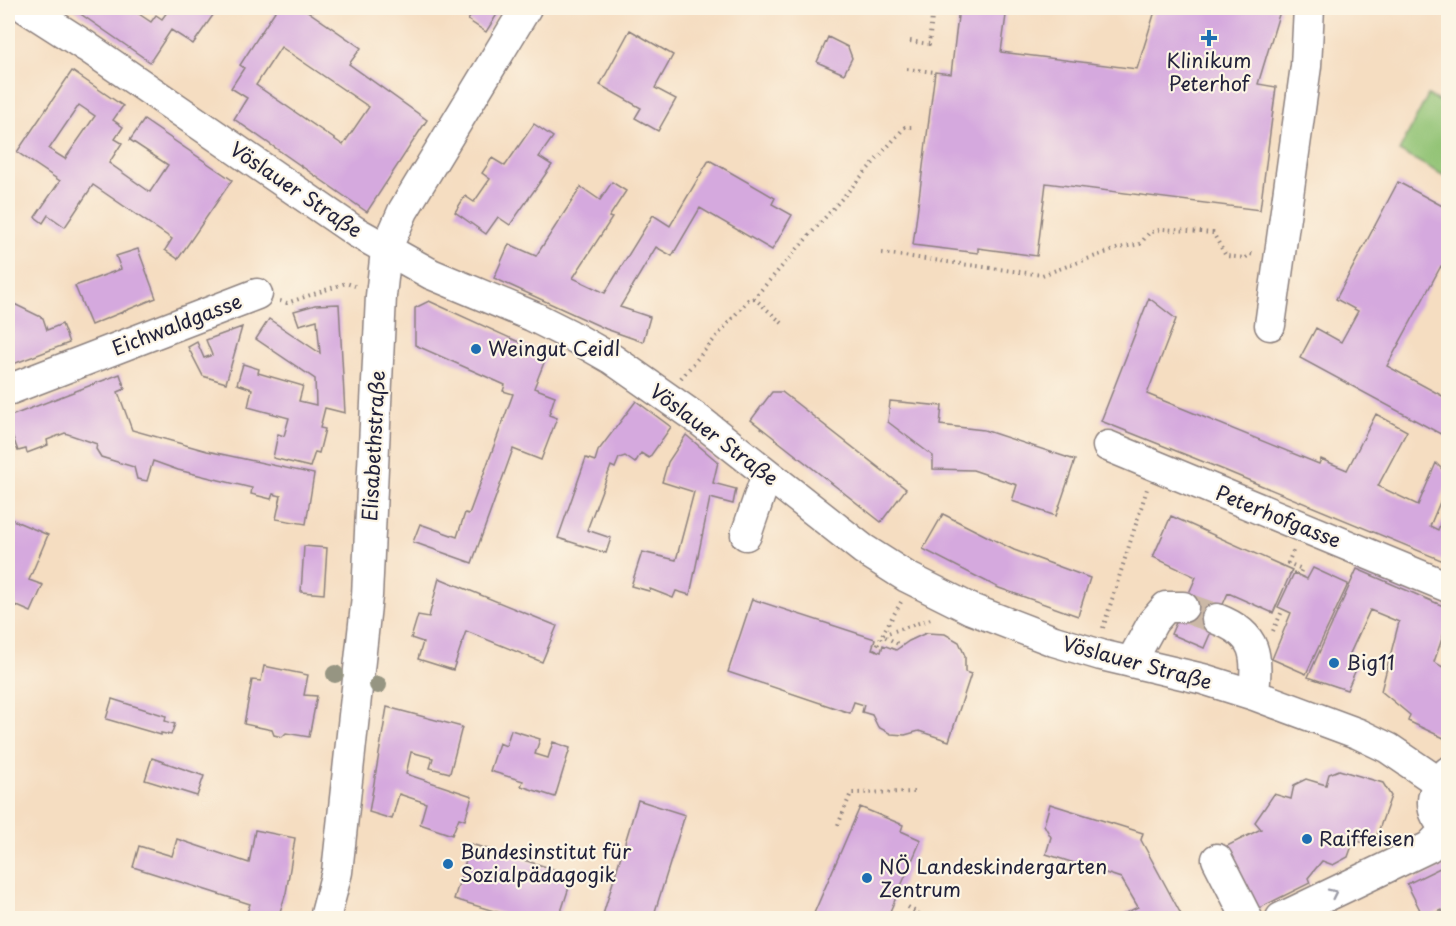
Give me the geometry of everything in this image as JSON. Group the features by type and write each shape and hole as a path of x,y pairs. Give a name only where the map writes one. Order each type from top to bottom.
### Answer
{"street":[{"name":"Vöslauer Straße","path":"26,8 386,250 431,274 570,334 612,359 699,420 863,549 908,577 971,609 1054,641 1101,655 1203,679 1254,695 1359,734 1443,777"},
{"name":"Elisabethstraße","path":"325,918 337,872 367,596 381,296 386,250 403,211 526,8"},
{"path":"1270,325 1306,66 1309,8"},
{"name":"Eichwaldgasse","path":"8,390 257,294"},
{"name":"Peterhofgasse","path":"1108,447 1449,587"},
{"path":"746,535 767,474"},
{"path":"1131,662 1153,622 1166,607 1183,607"},
{"path":"1216,619 1232,625 1250,642 1257,661 1254,695"},
{"path":"1281,918 1429,847 1448,829 1434,812 1432,802 1443,777"},
{"path":"1217,859 1247,918"}],"path":[{"path":"910,41 929,44 933,8"},
{"path":"907,69 935,72"},
{"path":"665,396 904,127 912,127"},
{"path":"882,253 1042,275 1119,248 1140,244 1149,233 1163,229 1213,233 1226,256 1245,258 1250,254 1279,258"},
{"name":"Eichwaldgasse","path":"257,294 287,303 346,283 381,296"},
{"path":"754,298 782,323"},
{"path":"1101,655 1103,623 1155,466"},
{"path":"875,650 900,604"},
{"path":"882,635 934,617"},
{"path":"882,635 902,646"},
{"path":"838,825 851,793 918,792"},
{"path":"908,907 925,918"}],"green space":[{"path":"1428,95 1448,107 1448,178 1399,151"}],"building":[{"path":"72,8 130,8 151,22 156,15 162,19 170,8 218,8 193,44 171,30 150,62"},
{"path":"277,8 307,8 306,10 361,48 349,64 427,120 367,212 234,119 247,98 231,88 244,68 240,65","holes":["281,47 369,107 343,145 256,85"]},
{"path":"476,8 501,8 486,32 468,20"},
{"path":"959,8 1007,8 1001,52 1137,69 1156,8 1281,8 1258,84 1276,87 1260,210 1046,183 1037,256 978,248 978,253 913,245 935,72 951,74"},
{"path":"630,30 673,55 655,88 676,99 658,131 635,118 641,108 600,85"},
{"path":"828,37 848,47 852,58 844,74 817,62"},
{"path":"72,71 123,106 113,120 123,127 115,139 122,143 109,163 150,192 168,165 130,140 144,120 232,180 178,259 165,250 172,239 93,185 65,227 48,215 43,223 35,217 60,181 17,152","holes":["79,105 95,116 65,159 49,149"]},
{"path":"534,124 553,137 539,157 552,165 510,225 498,217 486,234 455,212 465,196 474,202 490,179 482,173 492,158 505,166"},
{"path":"709,160 775,198 772,204 792,215 772,250 700,208 672,256 656,247 620,307 650,317 643,342 606,329 494,278 509,244 536,256 581,187 600,200 612,182 626,191 609,217 612,218 573,278 605,293 653,215 670,226"},
{"path":"1398,182 1448,209 1448,270 1441,266 1387,366 1448,399 1448,438 1300,358 1316,328 1341,342 1358,311 1336,299"},
{"path":"138,249 156,298 91,325 75,286 121,269 116,256"},
{"path":"1149,298 1176,319 1147,394 1319,464 1321,459 1347,470 1376,414 1407,431 1378,486 1418,505 1436,463 1448,475 1448,483 1430,526 1438,530 1441,522 1448,525 1448,563 1101,421"},
{"path":"8,301 43,318 47,330 62,324 69,343 8,366 8,325 11,323 8,322"},
{"path":"429,301 547,355 534,388 555,396 549,415 557,418 541,460 513,449 472,563 413,542 420,524 457,537 465,513 469,514 513,394 503,391 505,385 415,345 415,308"},
{"path":"339,304 345,413 325,408 320,428 325,429 319,453 315,452 310,467 273,458 278,434 284,436 289,418 248,407 252,389 237,384 243,364 259,369 258,373 303,386 299,401 316,405 315,379 256,339 269,319 320,353 317,320 299,325 294,311 315,305"},
{"path":"242,327 226,383 203,376 188,347 197,342 204,358 212,355 206,340"},
{"path":"120,374 125,389 118,392 132,430 207,451 314,474 306,524 276,519 281,496 273,494 271,499 251,494 252,488 178,470 153,461 147,481 137,479 134,467 101,457 96,449 97,444 65,433 47,440 48,445 27,453 26,449 18,451 8,424 8,417"},
{"path":"772,392 782,392 906,489 881,522 751,420"},
{"path":"636,401 671,427 649,458 641,453 635,463 625,456 619,458 615,468 611,466 587,530 611,538 606,553 558,538 586,458 595,461 598,451"},
{"path":"890,401 942,406 940,425 984,430 1075,460 1056,516 1012,501 1017,485 973,470 933,469 933,456 888,422"},
{"path":"686,435 718,462 713,483 736,489 733,504 710,498 690,595 676,591 673,598 650,589 649,591 631,586 642,552 676,560 694,492 662,482 668,462"},
{"path":"943,514 1014,550 1090,578 1078,616 999,588 923,549"},
{"path":"1171,516 1292,570 1273,613 1228,593 1204,648 1171,634 1196,577 1153,557"},
{"path":"8,518 48,535 29,580 43,585 31,612 8,602"},
{"path":"304,546 327,548 324,594 301,592"},
{"path":"1313,568 1348,584 1306,674 1272,659 1291,613 1278,607 1294,573 1307,579"},
{"path":"1357,569 1448,608 1448,631 1445,630 1434,662 1448,670 1448,740 1408,721 1410,715 1381,691 1399,622 1370,610 1347,660 1358,665 1347,690 1308,677"},
{"path":"439,578 557,626 542,662 466,631 453,670 418,659 423,642 411,638 418,615 429,617"},
{"path":"752,599 875,639 872,649 881,652 883,645 896,650 926,633 945,634 959,642 965,656 965,672 971,674 949,741 919,731 905,735 891,734 878,727 872,715 862,712 864,705 854,702 850,713 728,672"},
{"path":"264,666 308,675 304,695 317,696 309,737 286,733 282,737 274,735 272,730 244,724 252,680 261,681"},
{"path":"112,699 166,716 165,721 175,724 171,735 161,733 161,735 106,719"},
{"path":"387,707 462,727 450,773 430,768 433,758 411,752 406,774 472,796 465,820 459,818 452,835 420,824 426,803 399,794 392,819 369,812"},
{"path":"511,730 540,739 535,754 548,758 553,742 570,748 555,797 521,786 523,781 490,771 499,743 506,746"},
{"path":"152,758 204,776 197,796 145,780"},
{"name":"Raiffeisen","path":"1339,770 1383,783 1391,796 1376,838 1364,843 1354,840 1348,857 1333,865 1322,861 1308,878 1310,883 1255,910 1225,847 1261,829 1255,822 1274,794 1291,799 1294,785 1306,779 1326,785 1329,774"},
{"path":"638,800 685,815 653,918 602,918"},
{"path":"1050,804 1143,833 1141,840 1183,918 1115,918 1138,907 1121,878 1046,854 1051,837 1044,825"},
{"name":"NÖ Landeskindergarten Zentrum","path":"860,807 903,825 901,831 921,840 887,918 812,918"},
{"path":"255,830 295,838 286,893 278,918 245,918 250,904 133,867 139,846 172,856 177,839 249,863"},
{"path":"471,844 573,875 559,918 517,918 454,899"},
{"path":"1448,864 1448,913 1444,915 1442,910 1424,918 1407,884"}],"tunnel":[{"path":"1183,607 1217,619"}],"place":[{"name":"Klinikum Peterhof","path":"1209,38"},
{"name":"Weingut Ceidl","path":"476,349"},
{"name":"Big11","path":"1334,663"},
{"name":"Raiffeisen","path":"1307,839"},
{"name":"Bundesinstitut für Sozialpädagogik","path":"448,864"},
{"name":"NÖ Landeskindergarten Zentrum","path":"867,878"}]}
